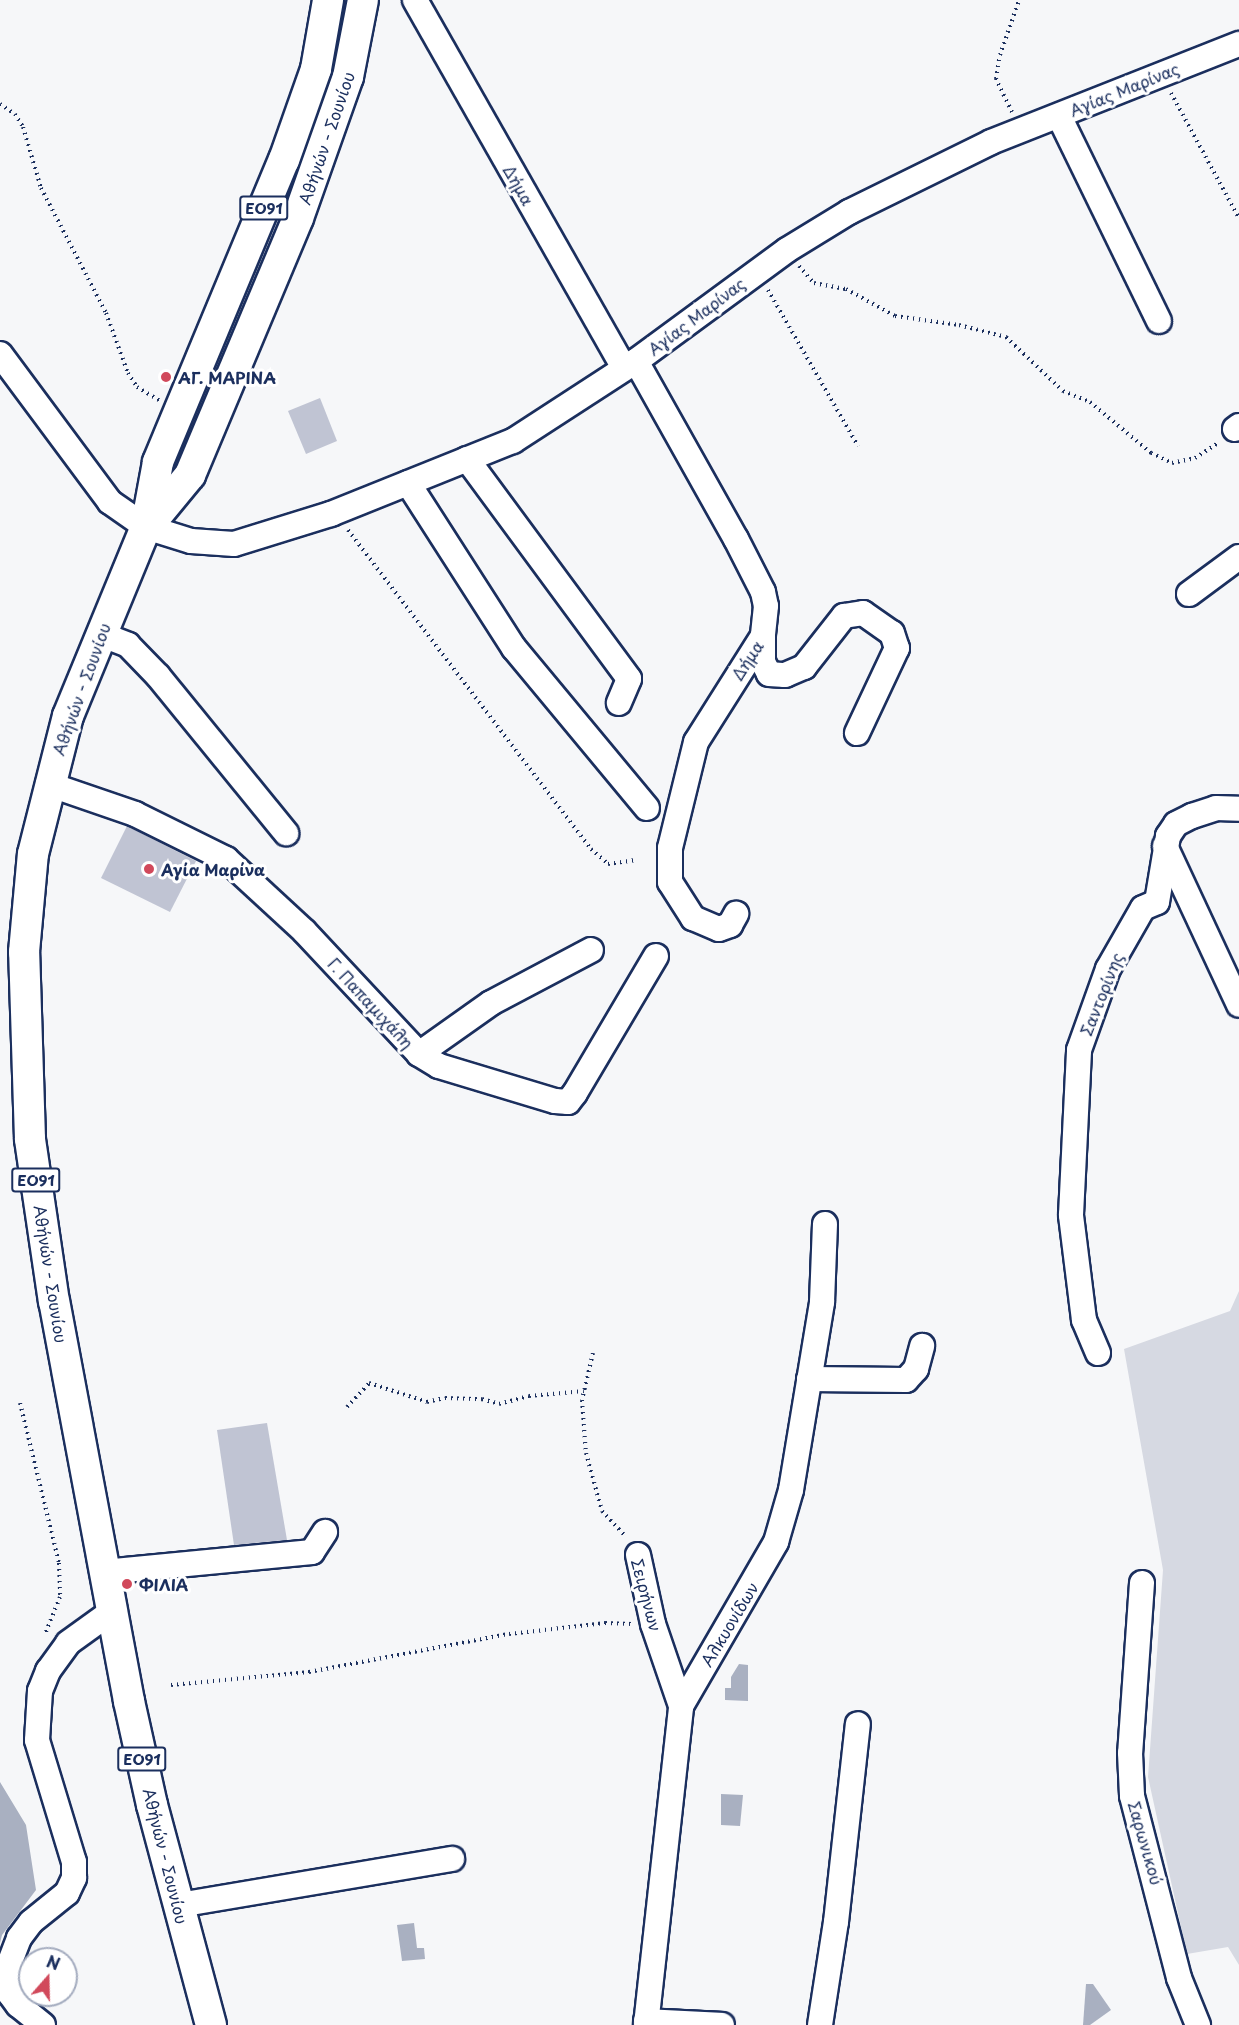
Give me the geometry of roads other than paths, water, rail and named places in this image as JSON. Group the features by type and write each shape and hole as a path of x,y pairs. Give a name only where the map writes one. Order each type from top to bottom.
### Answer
{"main road":[{"name":"Αθήνών - Σουνίου","path":"211,2025 152,1806 111,1612 54,1302 30,1139 24,952 33,854 48,784 68,716 146,527 158,462 284,160 316,69 328,0"},
{"name":"Αθήνών - Σουνίου","path":"146,527 190,475 316,173 348,76 363,0"},
{"path":"348,76 381,0"}],"street":[{"name":"Δήμα","path":"415,0 763,592 766,619 763,636 696,742 670,848 670,882 693,918 719,929 730,925 736,914"},
{"name":"Αγίας Μαρίνας","path":"0,354 110,502 146,527 190,541 234,544 331,514 513,441 630,365 787,250 920,174 1021,130 1239,44"},
{"path":"1059,116 1159,321"},
{"path":"467,459 629,679 619,703"},
{"path":"408,483 514,648 646,808"},
{"path":"1189,594 1239,557"},
{"path":"763,636 763,662 769,674 784,675 804,667 832,626 844,616 863,613 892,633 897,648 857,733"},
{"path":"100,634 128,645 158,676 286,833"},
{"name":"Γ. Παπαμιχάλη","path":"48,784 126,810 226,859 304,932 419,1054 439,1066 568,1102 656,956"},
{"name":"Σαντορίνης","path":"1098,1353 1084,1320 1071,1215 1079,1050 1108,969 1143,908 1157,902 1165,846 1176,824 1216,808 1239,809"},
{"path":"1165,846 1239,1005"},
{"path":"419,1054 491,1003 591,950"},
{"name":"Αλκυονίδων","path":"646,2023 681,1706 776,1542 791,1490 822,1302 825,1224"},
{"path":"809,1379 906,1380 916,1370 922,1346"},
{"path":"104,1572 312,1551 325,1532"},
{"name":"Σειρήνων","path":"638,1555 654,1624 681,1706"},
{"name":"Σαρωνικού","path":"1142,1583 1130,1753 1132,1796 1179,1978 1198,2025"},
{"path":"43,2025 18,2005 10,1994 8,1967 10,1954 31,1922 67,1893 74,1878 74,1862 37,1740 40,1691 58,1655 80,1633 111,1612"},
{"path":"820,2025 858,1724"},
{"path":"179,1905 452,1860"},
{"path":"646,2023 722,2025"}],"water":[{"path":"739,1664 748,1665 748,1701 725,1700 725,1688 731,1688 731,1677"},
{"path":"0,1782 26,1825 36,1890 2,1935 0,1943"},
{"path":"721,1794 743,1795 740,1826 721,1825"},
{"path":"414,1923 417,1948 424,1948 425,1959 402,1961 397,1925"},
{"path":"1086,1984 1093,1984 1111,2010 1090,2025 1083,2025"}],"place":[{"name":"ΑΓ. ΜΑΡΙΝΑ","path":"166,377"},
{"name":"Αγία Μαρίνα","path":"149,869"},
{"name":"ΦΙΛΙΑ","path":"127,1584"}]}
